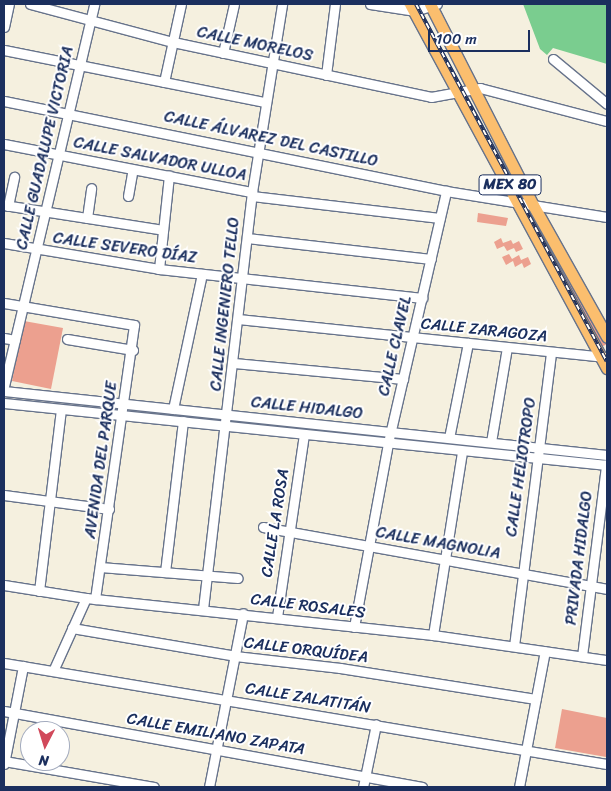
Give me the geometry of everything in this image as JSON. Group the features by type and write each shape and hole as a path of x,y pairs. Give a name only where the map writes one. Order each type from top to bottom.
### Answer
{"main road":[{"name":"MEX 80","path":"433,5 533,205 607,337"},
{"name":"MEX 80","path":"412,8 457,93 605,358 607,368"}],"street":[{"path":"4,27 9,4"},
{"name":"CALLE MORELOS","path":"30,4 172,42 431,97 475,88"},
{"name":"CALLE GUADALUPE VICTORIA","path":"4,386 94,4"},
{"path":"164,82 181,4"},
{"path":"223,53 234,4"},
{"name":"CALLE INGENIERO TELLO","path":"203,609 227,426 252,194 265,102 282,4"},
{"path":"326,74 335,4"},
{"path":"370,4 412,8 433,5"},
{"path":"4,50 265,102"},
{"path":"553,59 607,104"},
{"path":"475,88 607,121"},
{"name":"CALLE ÁLVAREZ DEL CASTILLO","path":"4,101 258,151 446,191 607,217"},
{"name":"CALLE SALVADOR ULLOA","path":"4,144 252,194 440,218"},
{"path":"128,196 133,169"},
{"path":"159,269 170,176"},
{"path":"14,177 6,206 163,230"},
{"path":"87,218 90,188"},
{"name":"CALLE CLAVEL","path":"354,627 388,443 446,191"},
{"path":"247,238 430,259"},
{"name":"CALLE SEVERO DÍAZ","path":"4,244 159,269 242,280 422,298"},
{"path":"173,409 202,274"},
{"path":"4,303 23,307"},
{"name":"AVENIDA DEL PARQUE","path":"23,307 134,326 133,350 124,404 124,415 100,567 90,598 72,628 53,671"},
{"name":"CALLE ZARAGOZA","path":"238,319 605,358"},
{"path":"4,338 15,340"},
{"path":"67,339 133,350"},
{"path":"449,438 468,343"},
{"path":"491,442 507,347"},
{"name":"CALLE HELIOTROPO","path":"514,646 551,352"},
{"path":"234,362 403,379"},
{"name":"CALLE HIDALGO","path":"4,391 607,455"},
{"name":"CALLE HIDALGO","path":"4,403 607,465"},
{"path":"39,591 61,409"},
{"path":"165,572 184,422"},
{"name":"CALLE LA ROSA","path":"276,617 304,434"},
{"path":"433,635 462,451"},
{"name":"PRIVADA HIDALGO","path":"582,656 607,465"},
{"path":"4,495 109,509"},
{"name":"CALLE MAGNOLIA","path":"263,527 607,589"},
{"path":"100,567 238,578"},
{"name":"CALLE ROSALES","path":"4,586 90,598 433,635 607,660"},
{"path":"209,787 243,613"},
{"name":"CALLE ORQUÍDEA","path":"72,628 235,656 340,668 536,699"},
{"path":"519,787 545,651"},
{"name":"CALLE ZALATITÁN","path":"4,663 607,764"},
{"path":"23,666 4,762 154,787"},
{"name":"CALLE EMILIANO ZAPATA","path":"4,711 217,748 422,787"},
{"path":"363,787 376,724"}],"green space":[{"path":"523,4 607,4 607,64 553,48 547,55 540,49"}],"building":[{"path":"478,213 508,218 506,226 477,222"},
{"path":"501,238 503,243 511,240 513,244 519,241 523,249 516,252 514,248 507,251 504,246 497,249 494,242"},
{"path":"509,254 512,259 519,255 521,260 528,257 531,264 524,268 522,263 515,267 513,261 506,265 502,257"},
{"path":"563,256 607,339 607,344 596,350 548,263"},
{"path":"24,321 63,328 51,389 12,381"},
{"path":"562,709 607,718 606,757 555,748"}],"railway":[{"path":"416,4 607,361"}]}
